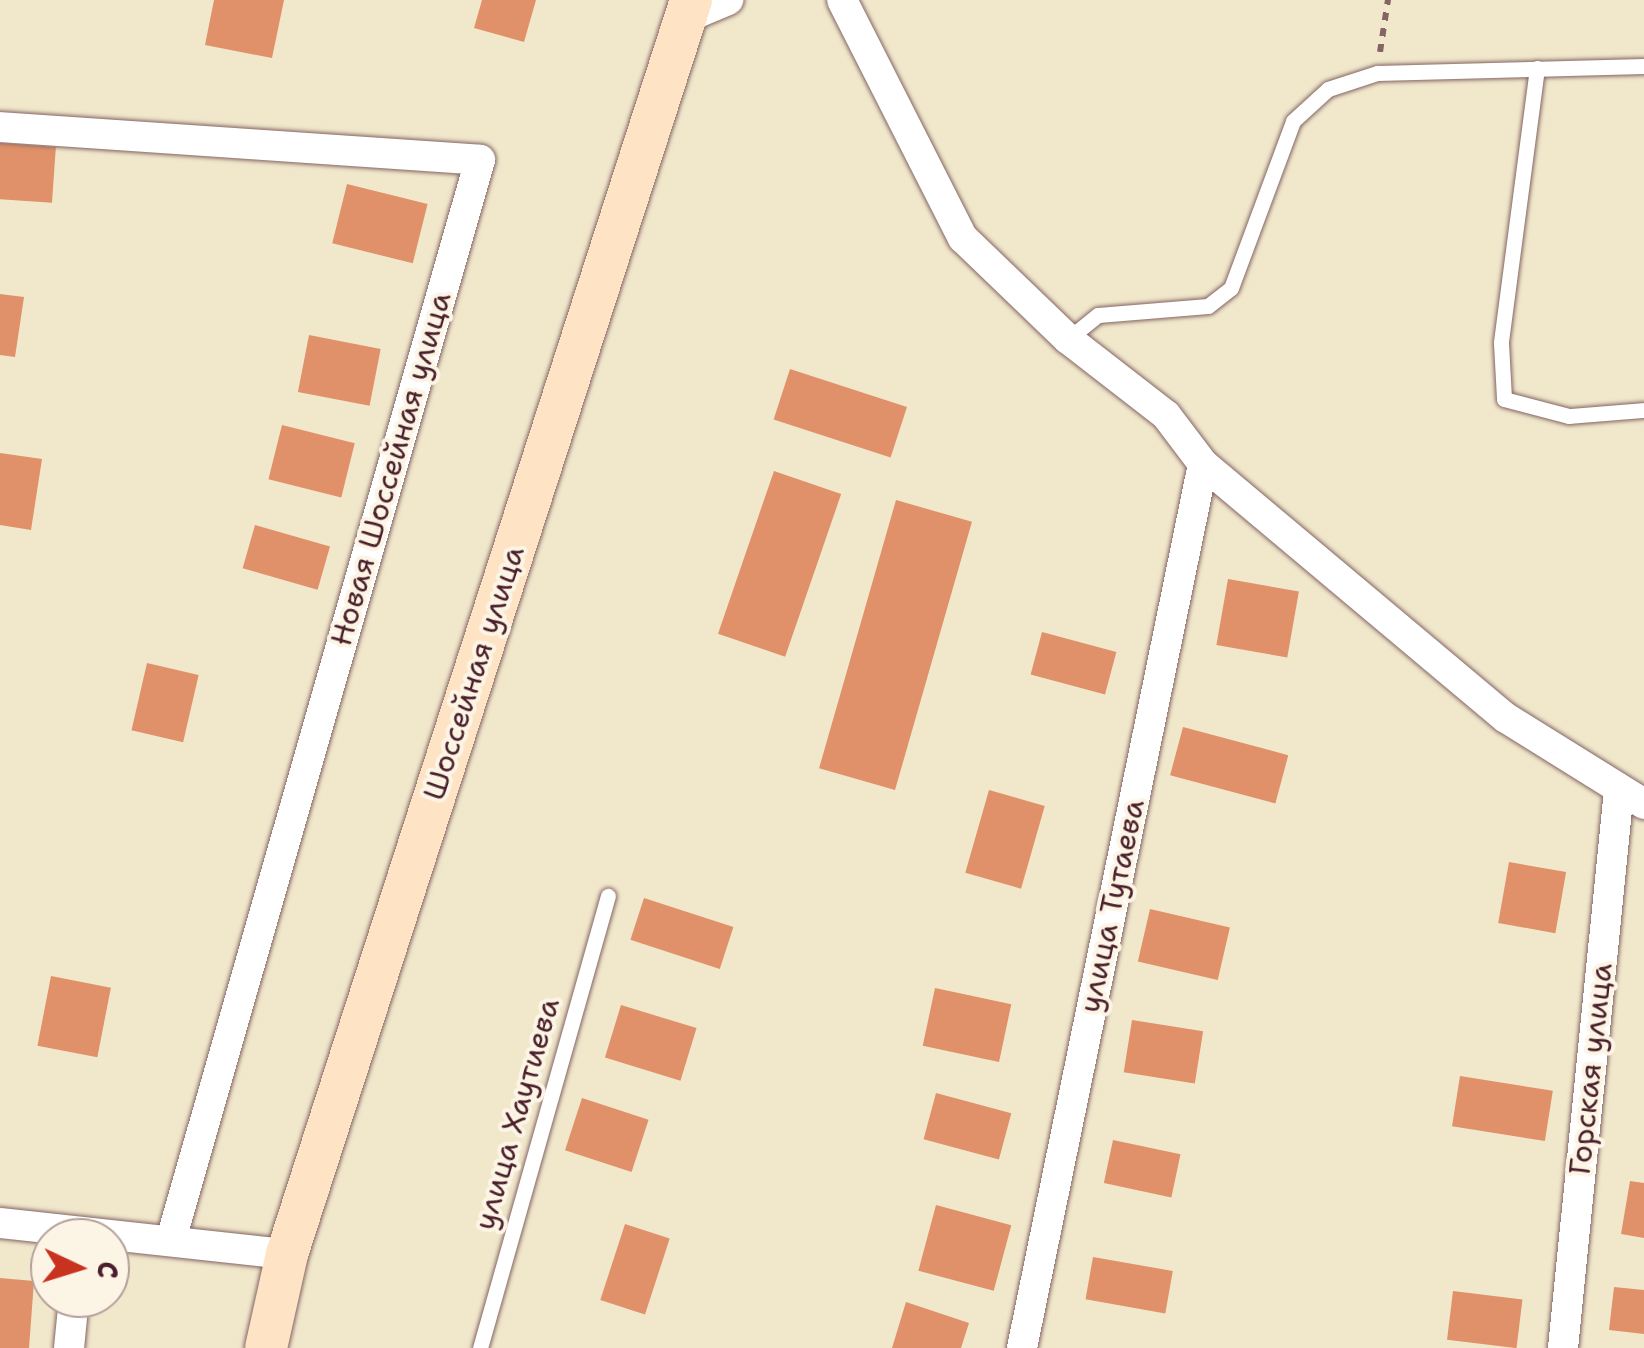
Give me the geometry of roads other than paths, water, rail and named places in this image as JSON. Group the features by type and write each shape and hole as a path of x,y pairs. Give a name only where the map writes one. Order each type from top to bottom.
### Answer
{"main road":[{"name":"Шоссейная улица","path":"266,1348 287,1254 688,9"}],"street":[{"path":"688,9 728,0"},
{"path":"842,0 963,238 1068,340 1166,415 1203,464 1506,718 1631,797"},
{"name":"Новая Шоссейная улица","path":"0,126 480,160 171,1240"},
{"name":"улица Тутаева","path":"1022,1348 1203,464"},
{"name":"Горская улица","path":"1563,1348 1631,797"},
{"path":"0,1223 30,1227"},
{"path":"130,1237 287,1254"},
{"path":"69,1348 72,1318"}],"lane":[{"path":"1068,340 1098,314 1208,306 1231,288 1293,121 1328,89 1377,73 1644,66"},
{"path":"1537,68 1501,343 1504,399 1569,416 1644,410"},
{"name":"улица Хаутиева","path":"480,1348 608,896"}]}
